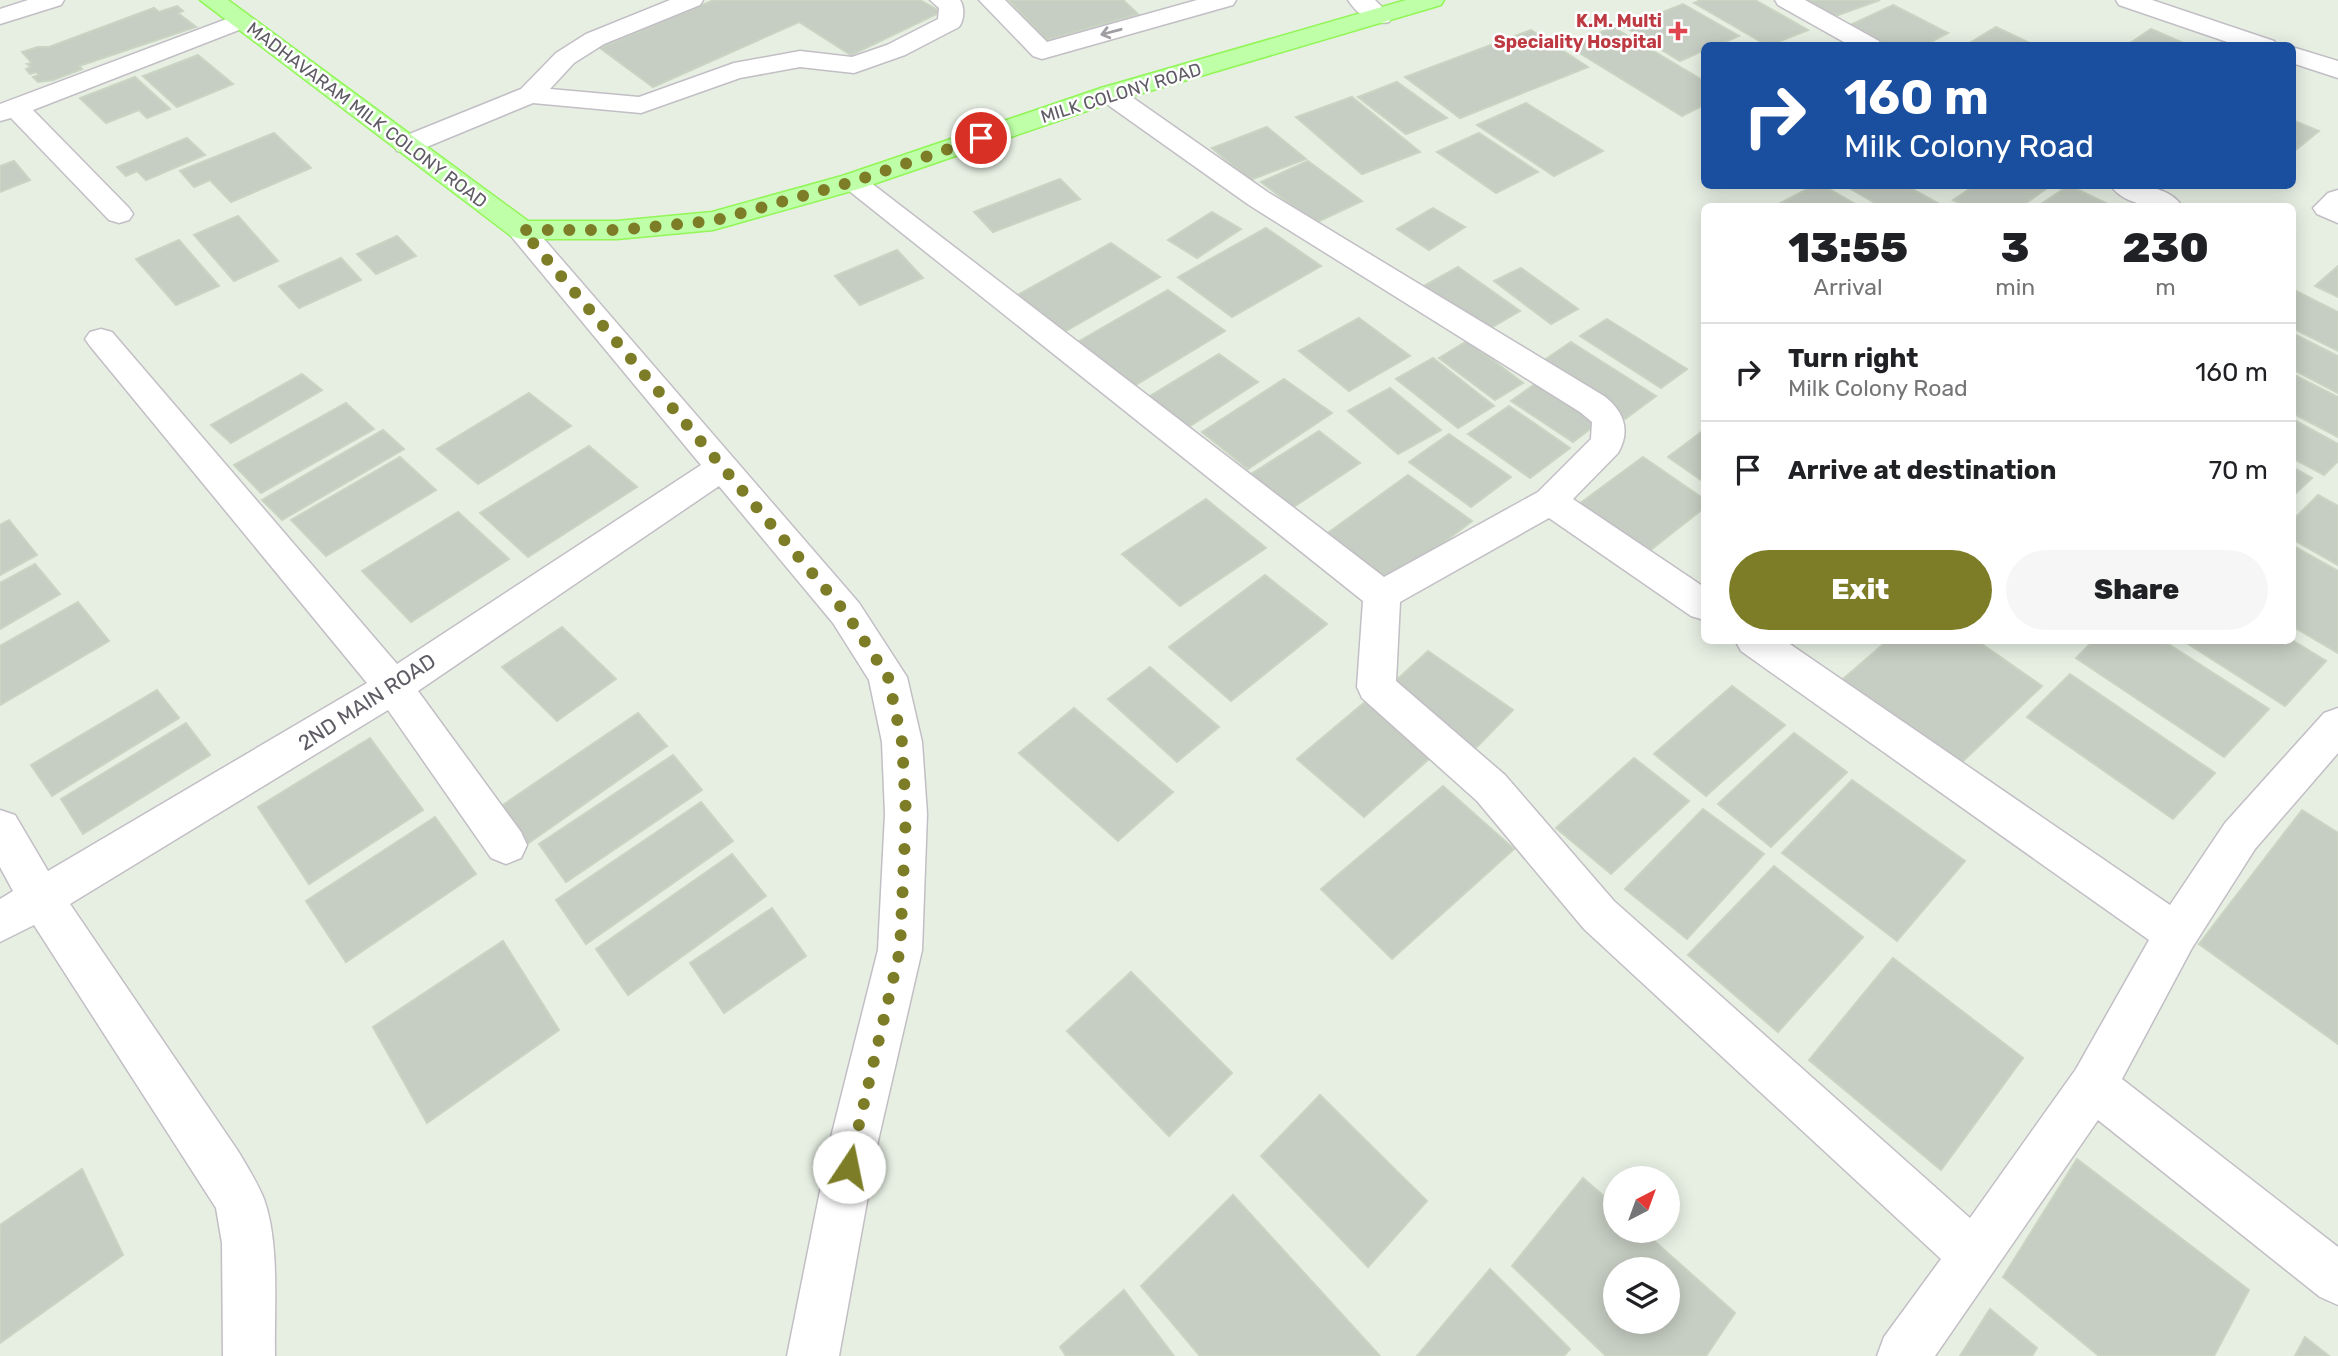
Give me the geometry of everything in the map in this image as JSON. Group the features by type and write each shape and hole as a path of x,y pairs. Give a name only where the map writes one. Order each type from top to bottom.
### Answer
{"main road":[{"name":"MADHAVARAM MILK COLONY ROAD","path":"212,0 522,230"},
{"name":"MILK COLONY ROAD","path":"522,230 617,230 713,221 852,182 1370,8 1432,0"}],"street":[{"path":"0,17 52,0"},
{"path":"407,145 530,95 565,58 595,39 691,0"},
{"path":"530,95 641,105 734,71 800,59 854,65 896,50 950,22 951,5 942,0"},
{"path":"991,0 1042,51 1224,0"},
{"path":"1136,0 1156,20"},
{"path":"1787,0 1863,42"},
{"path":"2128,0 2253,42"},
{"path":"119,214 8,110 240,21"},
{"path":"2298,61 2338,70"},
{"path":"1110,94 1259,199 1604,412 1611,434 1606,445 1550,501 1382,595"},
{"path":"852,182 1382,595"},
{"path":"2131,189 2162,203"},
{"path":"2338,199 2327,208 2338,214"},
{"path":"522,230 846,613 888,677 902,742 906,814 900,950 854,1141 813,1356"},
{"path":"101,339 393,687 506,845"},
{"name":"2ND MAIN ROAD","path":"0,922 267,765 393,687 724,466"},
{"path":"1550,501 1701,604"},
{"path":"1382,595 1376,687 1491,788 1598,915 1974,1255"},
{"path":"1780,647 2176,934"},
{"path":"1903,1356 2093,1086 2176,934 2240,836 2338,725"},
{"path":"0,828 40,897 221,1168 240,1202 247,1244 249,1356"},
{"path":"2093,1086 2338,1279"}],"building":[{"path":"714,0 920,0 941,12 851,55 799,22 653,87 600,48"},
{"path":"1009,0 1123,0 1138,14 1046,40"},
{"path":"1701,0 1755,0 1808,30 1778,42 1761,42 1694,3"},
{"path":"1801,0 1880,0 1830,18"},
{"path":"1683,4 1739,36 1725,42 1701,42 1701,51 1680,61 1625,27"},
{"path":"1893,5 1948,33 1931,42 1881,42 1850,25"},
{"path":"177,6 183,11 178,13 196,27 79,66 82,69 53,80 38,82 33,77 39,75 36,72 30,74 26,69 31,67 27,64 32,63 22,52 49,47 154,8 159,12"},
{"path":"1613,27 1701,79 1701,106 1682,116 1568,46"},
{"path":"1996,27 2028,42 1972,42"},
{"path":"2151,29 2181,42 2132,42"},
{"path":"1531,30 1588,67 1460,118 1405,77"},
{"path":"198,55 233,84 177,107 143,76"},
{"path":"135,77 170,109 147,118 139,110 106,123 80,98"},
{"path":"1397,82 1447,118 1406,134 1358,97"},
{"path":"1352,97 1420,152 1362,174 1296,117"},
{"path":"1526,103 1603,151 1554,176 1477,125"},
{"path":"2296,122 2319,131 2296,150"},
{"path":"1267,127 1306,159 1250,180 1212,148"},
{"path":"274,133 311,168 231,202 210,180 194,187 180,171"},
{"path":"1479,133 1538,172 1496,193 1437,152"},
{"path":"187,138 205,155 146,180 137,171 126,176 117,167"},
{"path":"14,161 30,180 0,192 0,166"},
{"path":"1308,161 1362,201 1315,223 1261,182"},
{"path":"1060,179 1080,199 993,232 974,212"},
{"path":"1807,189 1829,189 1853,203 1781,203"},
{"path":"1851,189 1912,189 1938,203 1875,203"},
{"path":"1970,189 2046,189 2026,203 1960,203 1953,200"},
{"path":"2064,189 2076,189 2106,203 2042,203"},
{"path":"1433,208 1465,227 1429,250 1397,229"},
{"path":"1212,212 1241,229 1197,258 1168,240"},
{"path":"238,216 278,261 234,281 194,235"},
{"path":"1266,228 1321,266 1232,317 1178,277"},
{"path":"397,236 416,256 376,274 357,254"},
{"path":"179,240 219,286 176,305 136,259"},
{"path":"1111,243 1160,277 1064,332 1016,296"},
{"path":"897,250 923,278 860,305 835,276"},
{"path":"341,258 361,280 299,308 279,286"},
{"path":"2338,266 2338,297 2315,286"},
{"path":"1458,267 1520,311 1482,333 1420,288"},
{"path":"1521,268 1578,309 1551,324 1494,281"},
{"path":"1168,290 1225,331 1134,386 1078,342"},
{"path":"2296,291 2338,312 2338,351 2296,330"},
{"path":"1359,318 1410,356 1349,391 1299,351"},
{"path":"1607,319 1687,369 1661,388 1580,336"},
{"path":"2296,335 2338,356 2338,393 2296,371"},
{"path":"1467,341 1523,383 1495,400 1439,358"},
{"path":"1571,342 1656,396 1625,419 1540,363"},
{"path":"1219,354 1258,382 1184,430 1145,399"},
{"path":"1433,358 1494,406 1458,428 1396,379"},
{"path":"302,374 322,390 231,443 211,425"},
{"path":"2296,376 2338,397 2338,437 2296,415"},
{"path":"1284,379 1332,413 1248,469 1202,432"},
{"path":"1542,379 1603,419 1573,442 1511,401"},
{"path":"1390,388 1441,430 1398,454 1348,411"},
{"path":"529,393 571,426 478,484 437,449"},
{"path":"346,403 374,429 261,493 234,465"},
{"path":"1509,406 1570,448 1530,478 1468,434"},
{"path":"2296,421 2338,444 2338,461 2324,475 2296,460"},
{"path":"383,430 404,449 282,520 262,500"},
{"path":"1319,431 1360,463 1292,508 1251,474"},
{"path":"1701,432 1701,480 1668,457"},
{"path":"1449,434 1511,477 1471,507 1409,462"},
{"path":"589,446 637,487 528,557 480,513"},
{"path":"400,457 436,490 326,556 291,520"},
{"path":"1643,457 1701,497 1701,510 1643,556 1575,507"},
{"path":"2296,469 2312,478 2296,493"},
{"path":"1408,475 1472,521 1389,584 1325,535"},
{"path":"2318,495 2338,506 2338,565 2296,541 2296,517"},
{"path":"1206,499 1266,548 1180,606 1122,554"},
{"path":"458,512 509,559 411,622 362,571"},
{"path":"9,520 37,555 0,575 0,525"},
{"path":"2296,547 2338,571 2338,653 2296,628"},
{"path":"35,564 60,594 0,629 0,583"},
{"path":"1265,575 1327,624 1231,701 1169,647"},
{"path":"78,602 109,641 0,705 0,646"},
{"path":"562,627 616,679 557,721 502,667"},
{"path":"2296,642 2326,661 2285,706 2188,644"},
{"path":"1883,644 1982,644 2042,686 1958,766 1842,680"},
{"path":"2090,644 2168,644 2269,709 2224,757 2076,658"},
{"path":"1428,651 1513,710 1473,751 1388,688"},
{"path":"1150,667 1219,727 1177,762 1108,699"},
{"path":"2070,674 2215,773 2173,819 2027,717"},
{"path":"1732,686 1785,725 1706,796 1654,754"},
{"path":"157,690 179,718 52,796 31,765"},
{"path":"1372,696 1439,750 1364,817 1297,759"},
{"path":"1074,708 1173,792 1118,841 1019,753"},
{"path":"638,713 667,746 523,847 494,811"},
{"path":"186,723 210,755 83,834 61,799"},
{"path":"1794,733 1847,772 1771,847 1718,804"},
{"path":"370,738 423,810 309,884 258,807"},
{"path":"673,755 702,790 566,882 539,844"},
{"path":"1634,758 1689,801 1611,874 1556,828"},
{"path":"1852,780 1965,861 1897,941 1782,853"},
{"path":"1443,786 1514,849 1392,959 1321,889"},
{"path":"701,802 733,841 586,944 556,900"},
{"path":"1703,809 1764,854 1687,939 1625,889"},
{"path":"2302,810 2338,833 2338,1044 2199,944"},
{"path":"435,817 476,874 346,962 306,901"},
{"path":"732,854 766,896 628,995 596,949"},
{"path":"1774,866 1863,937 1778,1032 1688,955"},
{"path":"772,908 806,956 724,1013 690,963"},
{"path":"503,941 559,1030 427,1123 373,1027"},
{"path":"1893,958 2023,1058 1941,1170 1809,1060"},
{"path":"1131,972 1232,1073 1169,1136 1067,1031"},
{"path":"1320,1095 1427,1201 1368,1267 1261,1156"},
{"path":"2077,1159 2249,1290 2214,1356 2099,1356 2003,1277"},
{"path":"82,1169 123,1255 0,1343 0,1225"},
{"path":"1583,1178 1603,1196 1603,1243 1657,1243 1672,1257 1603,1257 1603,1334 1680,1334 1680,1264 1735,1313 1706,1356 1606,1356 1512,1266"},
{"path":"1233,1195 1380,1356 1200,1356 1141,1286"},
{"path":"1490,1269 1570,1349 1564,1356 1417,1356"},
{"path":"1124,1290 1174,1356 1066,1356 1060,1347"},
{"path":"1990,1309 2037,1348 2032,1356 1960,1356"},
{"path":"2305,1337 2329,1356 2295,1356"}],"place":[{"name":"K.M. Multi Speciality Hospital","path":"1678,31"}],"route":[{"path":"849,1167 900,950 906,814 902,742 888,677 846,613 522,230 617,230 713,221 852,182 981,138"}]}
